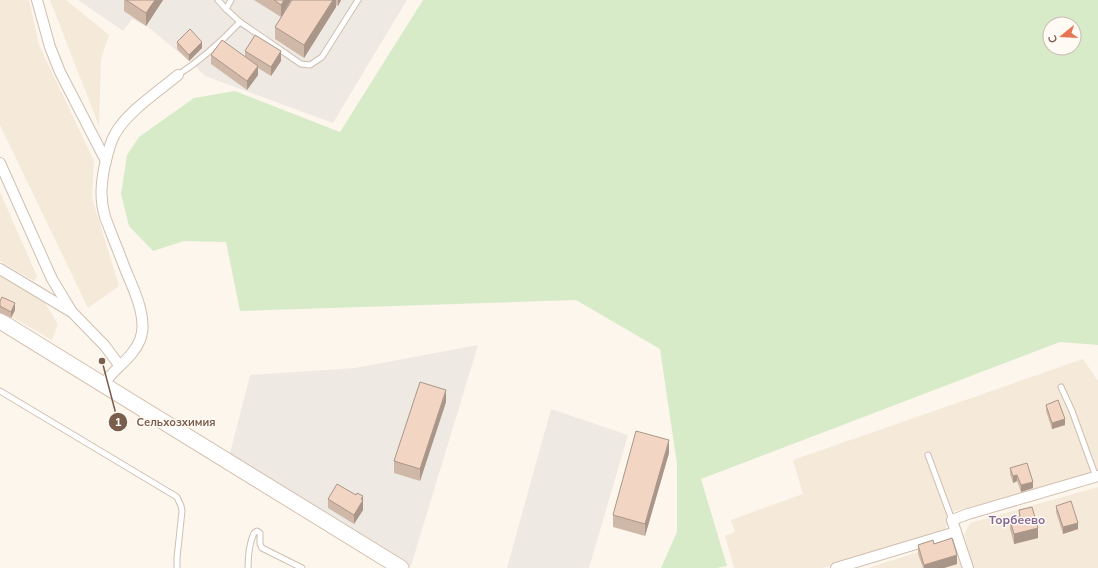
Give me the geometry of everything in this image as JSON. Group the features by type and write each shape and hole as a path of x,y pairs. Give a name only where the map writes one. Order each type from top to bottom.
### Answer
{"main road":[{"path":"0,321 401,568"}],"street":[{"path":"37,0 50,47 60,72 106,161"},
{"path":"103,385 111,373 133,351 140,340 143,328 137,298 105,217 101,203 101,184 106,161 115,134 124,121 178,75"},
{"path":"0,163 52,279 72,312 105,346 119,365"},
{"path":"0,269 72,312"},
{"path":"968,568 952,520 1097,476"},
{"path":"836,568 956,532"}],"lane":[{"path":"218,0 240,22 301,64 310,65 322,57 358,0"},
{"path":"226,9 231,0"},
{"path":"178,75 205,55 240,22"},
{"path":"1061,387 1097,476"},
{"path":"0,391 177,497 182,512 177,568"},
{"path":"928,454 952,520"},
{"path":"248,568 248,553 254,533 257,531 260,533 260,544 262,548 302,568"}],"shaded area":[{"path":"0,0 29,0 39,45 94,161 92,198 119,286 88,308 0,125"},
{"path":"50,0 66,0 109,35 101,59 99,126"},
{"path":"78,0 407,0 333,123 205,76 148,27 132,19 123,31"},
{"path":"0,192 37,276 34,281 0,261"},
{"path":"0,275 43,300 58,324 52,340 0,310"},
{"path":"478,345 411,566 229,457 250,375 355,368"},
{"path":"1083,359 1098,381 1098,471 952,512 945,530 823,568 734,568 725,536 735,532 731,520 803,494 793,460"},
{"path":"551,409 628,435 589,568 507,568"},
{"path":"1098,487 1098,568 974,568 964,535 970,523"},
{"path":"953,541 962,568 868,568"}],"green space":[{"path":"423,0 1098,0 1098,345 1060,342 701,479 727,566 717,568 661,568 677,532 677,464 660,349 576,300 240,311 226,242 184,241 153,251 129,226 121,194 127,155 139,137 194,98 235,91 340,132"}],"building":[{"path":"126,0 155,0 146,13"},
{"path":"274,0 284,0 281,5"},
{"path":"292,0 333,0 304,45 275,27"},
{"path":"190,29 202,42 189,55 177,42"},
{"path":"255,35 281,51 271,67 245,51"},
{"path":"222,40 258,66 247,81 211,55"},
{"path":"2,297 15,303 11,312 0,306"},
{"path":"420,382 446,390 420,469 394,461"},
{"path":"1058,400 1065,419 1052,423 1046,405"},
{"path":"636,431 669,440 645,524 613,515"},
{"path":"1027,463 1033,482 1021,485 1017,475 1013,476 1010,468"},
{"path":"337,484 356,495 357,493 363,496 361,499 363,500 354,515 328,499"},
{"path":"1071,501 1078,523 1063,527 1056,506"},
{"path":"1032,507 1038,528 1014,534 1010,520 1020,517 1019,510"},
{"path":"952,538 957,555 924,565 918,545 933,540 934,544"}],"place":[{"name":"Сельхозхимия","path":"102,361"}],"district":[{"name":"Торбеево","path":"1017,519"}]}
